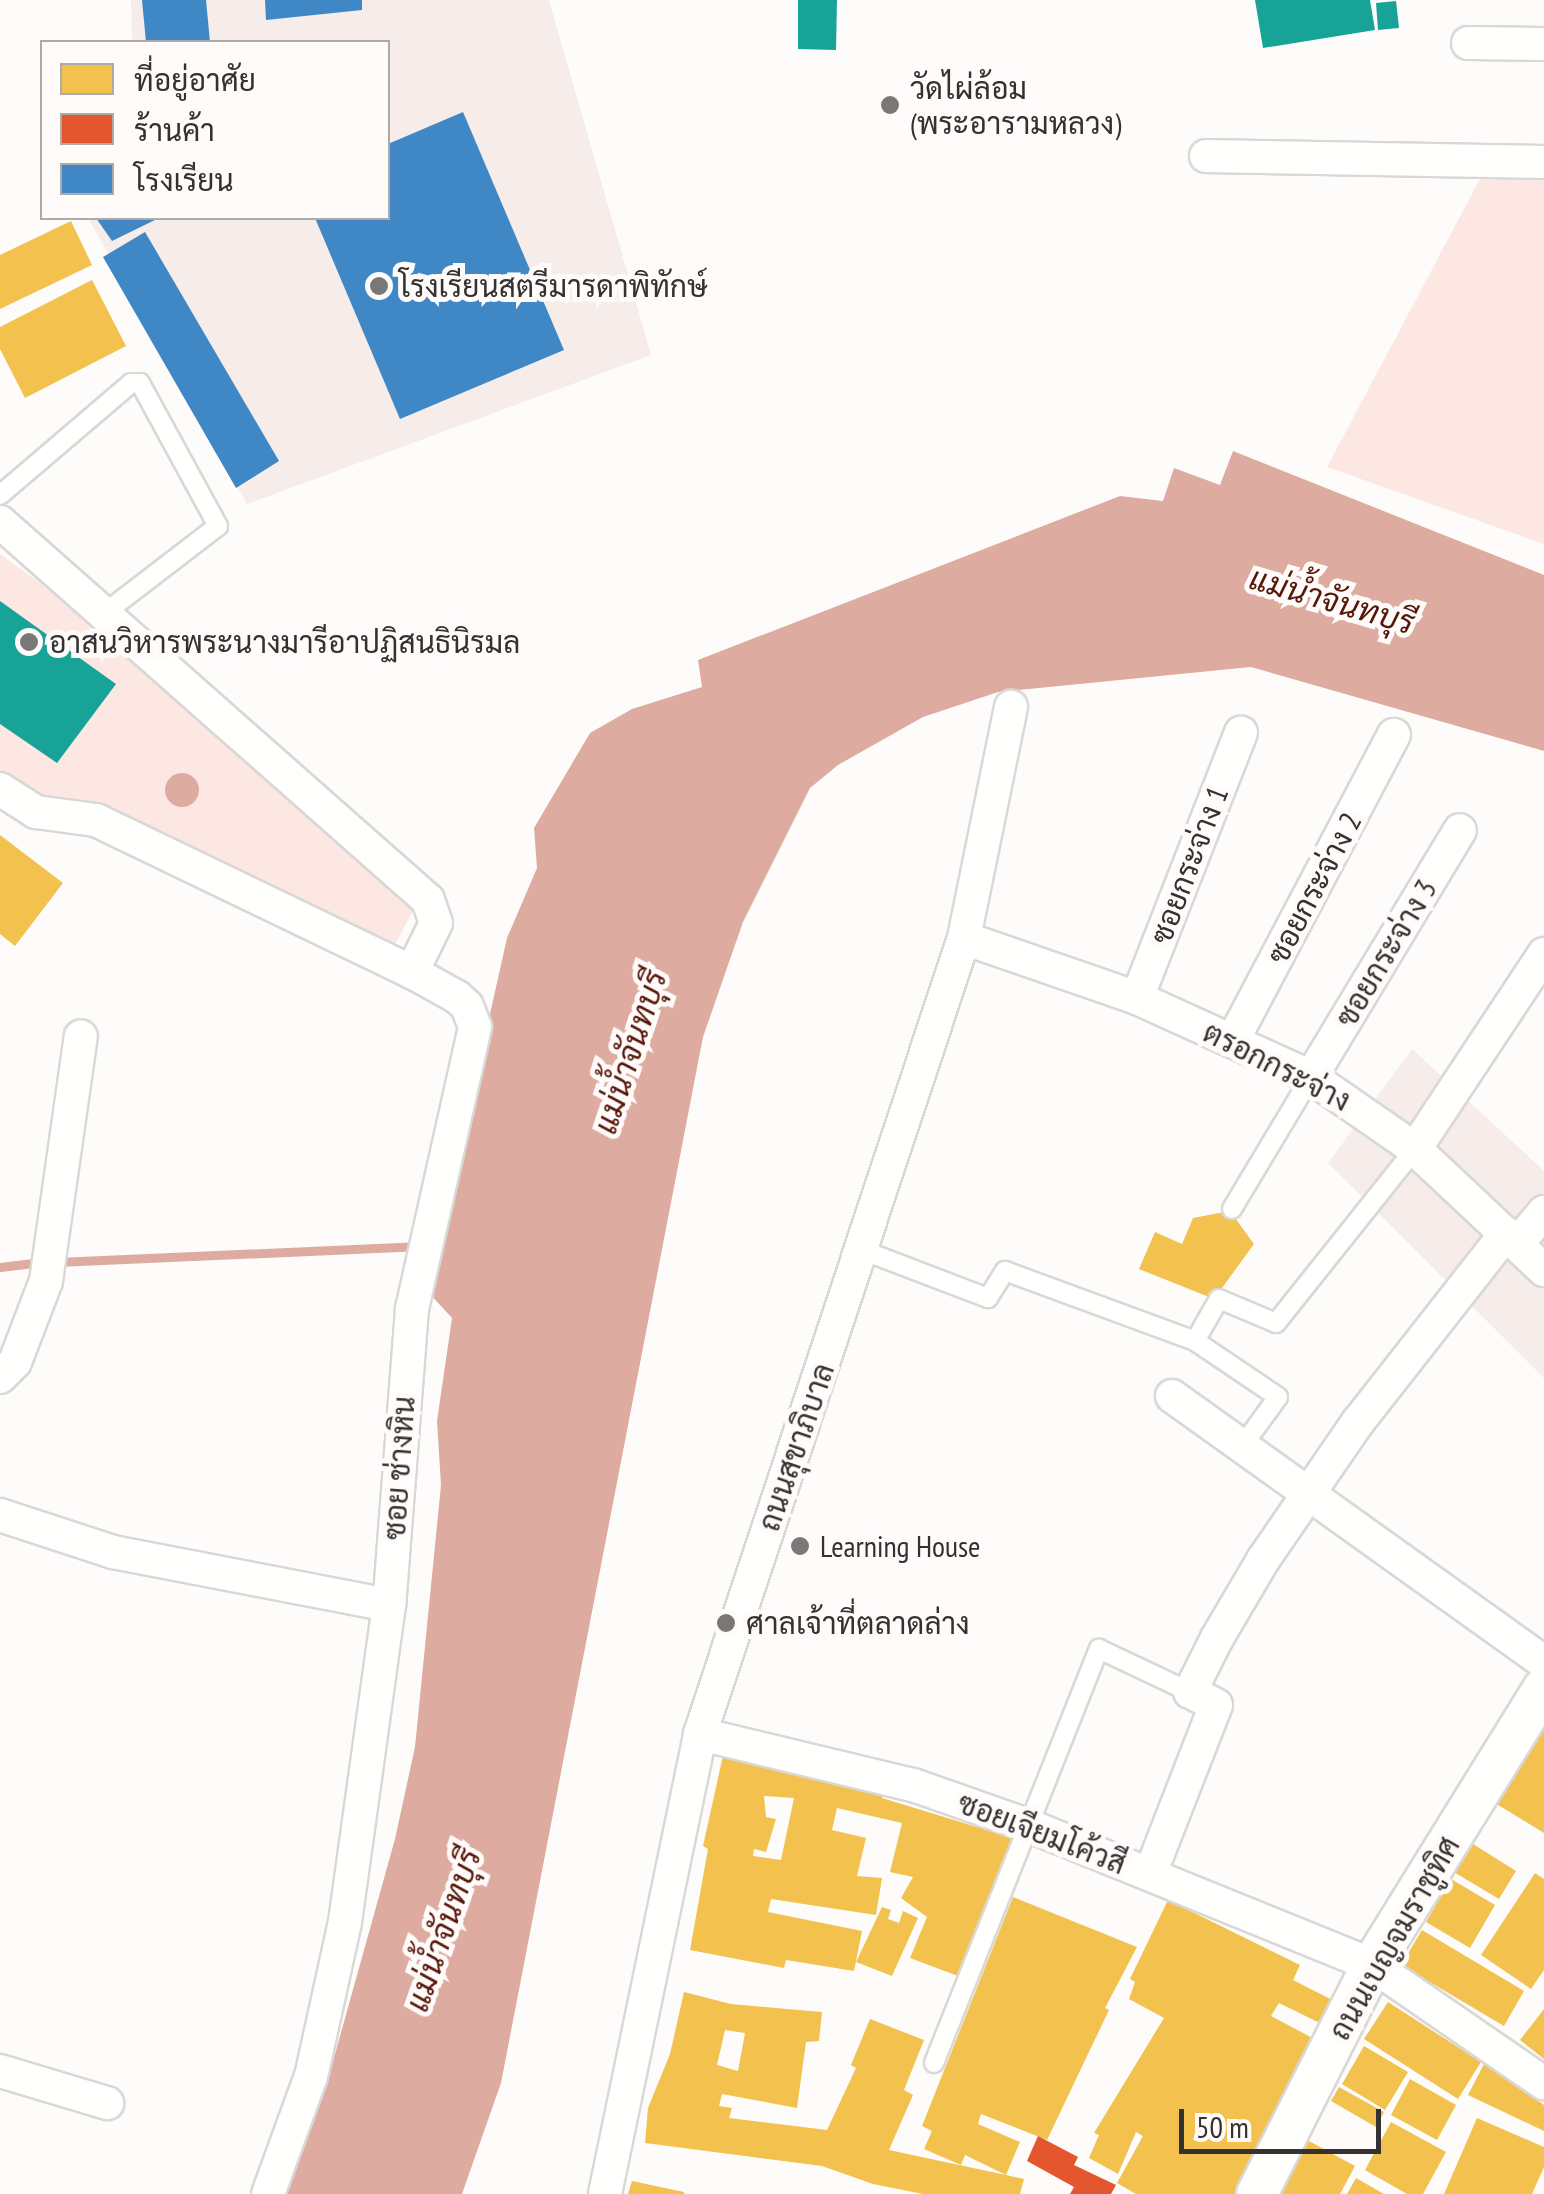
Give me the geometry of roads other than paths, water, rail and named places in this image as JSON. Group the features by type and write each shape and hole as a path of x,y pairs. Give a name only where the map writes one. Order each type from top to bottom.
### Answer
{"street":[{"path":"1468,43 1544,44"},
{"path":"1206,156 1544,162"},
{"path":"0,522 428,900 437,917 412,972"},
{"name":"ถนนสุขาภิบาล","path":"605,2194 700,1734 964,938 1011,707"},
{"name":"ซอยกระจ่าง 1","path":"1137,998 1241,732"},
{"name":"ซอยกระจ่าง 2","path":"1234,1040 1394,735"},
{"name":"ซอย ช่างหิน","path":"0,788 36,812 96,820 412,972 457,997 467,1006 475,1028 428,1222 412,1309 388,1605 345,1922 310,2076 268,2194"},
{"name":"ซอยกระจ่าง 3","path":"1311,1077 1460,830"},
{"name":"ตรอกกระจ่าง","path":"964,938 1137,998 1311,1077 1415,1149 1544,1270"},
{"path":"1415,1149 1544,954"},
{"path":"0,1377 14,1362 46,1281 54,1248 81,1036"},
{"path":"1150,1874 1216,1704 1190,1692 1263,1560 1310,1492 1511,1238 1544,1212"},
{"path":"1172,1396 1544,1662"},
{"path":"0,1515 114,1552 388,1605"},
{"name":"ถนนเบญจมราชูทิศ","path":"1257,2194 1372,1964 1544,1688"},
{"name":"ซอยเจียมโค้วสี","path":"700,1734 913,1786 1030,1826 1372,1964 1544,2083"},
{"path":"0,2071 107,2104"}],"lane":[{"path":"0,495 131,382 140,383 218,526 106,612"},
{"path":"1232,1209 1311,1077"},
{"path":"1196,1342 1218,1299 1276,1323 1415,1149"},
{"path":"862,1250 988,1298 1005,1271 1196,1342 1278,1397 1243,1445"},
{"path":"934,2063 1099,1649 1190,1692"}],"water":[{"name":"แม่น้ำจันทบุรี","path":"1233,451 1544,575 1544,751 1251,667 998,692 923,717 838,765 810,788 743,922 703,1037 501,2083 462,2194 284,2194 330,2072 395,1839 415,1747 441,1485 437,1421 452,1318 428,1292 507,938 537,868 534,828 590,733 632,709 702,687 698,660 1120,496 1163,501 1174,468 1220,485"},
{"path":"182,773 194,778 199,790 194,802 182,807 170,802 165,790 170,778"}],"waterway":[{"path":"57,1262 422,1246"},
{"path":"0,1267 42,1262"}],"place":[{"name":"วัดไผ่ล้อม (พระอารามหลวง)","path":"890,105"},
{"name":"โรงเรียนสตรีมารดาพิทักษ์","path":"379,286"},
{"name":"อาสนวิหารพระนางมารีอาปฏิสนธินิรมล","path":"29,642"},
{"name":"Learning House","path":"800,1546"},
{"name":"ศาลเจ้าที่ตลาดล่าง","path":"726,1623"}]}
